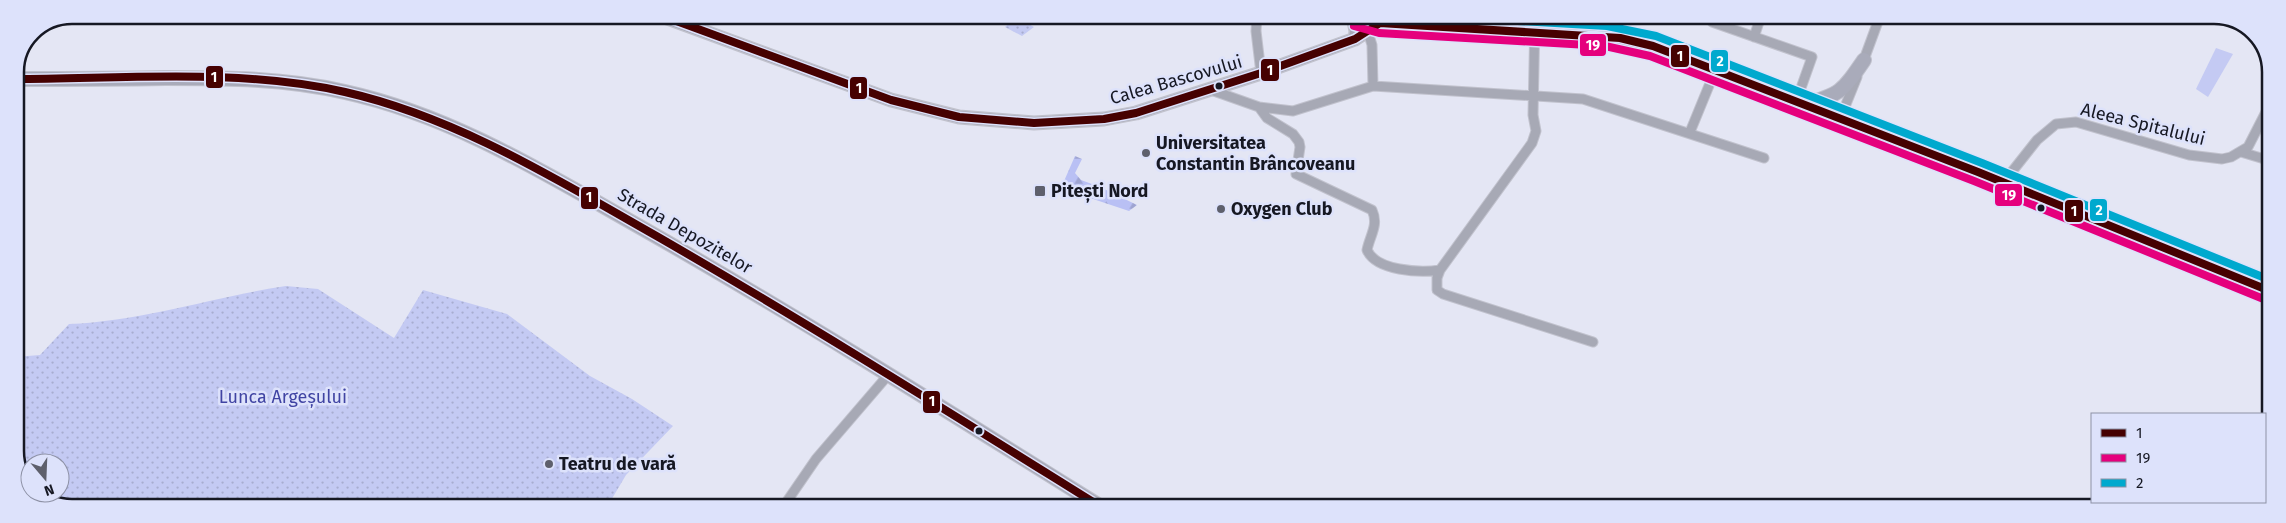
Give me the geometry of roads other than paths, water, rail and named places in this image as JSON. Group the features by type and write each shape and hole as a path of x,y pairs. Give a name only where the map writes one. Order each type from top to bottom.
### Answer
{"main road":[{"path":"1397,24 1620,38 1653,46 2262,287"},
{"path":"1800,103 1836,95 1864,60"},
{"name":"Strada Depozitelor","path":"24,80 262,80 346,92 412,111 456,128 505,151 742,285 889,374 1088,499"}],"street":[{"name":"Calea Bascovului","path":"684,24 891,100 959,117 1034,123 1070,123 1136,113 1211,90 1355,39 1379,24"},
{"path":"1255,24 1261,73"},
{"path":"1355,24 1355,39"},
{"path":"1534,24 1533,115 1536,131 1532,143 1440,270 1436,290 1593,342"},
{"path":"1718,24 1812,57 1800,103"},
{"path":"1754,37 1758,24"},
{"path":"1840,119 1877,24"},
{"path":"1368,32 1372,45 1373,86"},
{"path":"1690,132 1715,71"},
{"path":"1211,90 1259,108 1293,111 1373,86 1533,95 1593,102 1690,132 1764,158"},
{"path":"1259,108 1267,118 1293,134 1299,142 1296,174 1372,210 1376,218 1375,228 1367,250 1370,258 1383,265 1412,271 1440,270"},
{"path":"2241,152 2248,147 2262,120"},
{"name":"Aleea Spitalului","path":"2003,183 2037,140 2056,124 2076,122 2189,155 2222,159 2241,152"},
{"path":"2241,152 2262,159"},
{"path":"788,499 816,459 889,374"}],"place":[{"name":"Universitatea Constantin Brâncoveanu","path":"1146,153"},
{"name":"Pitești Nord","path":"1040,191"},
{"name":"Oxygen Club","path":"1221,209"},
{"name":"Teatru de vară","path":"549,464"}],"park label":[{"name":"Lunca Argeșului","path":"283,397"}]}
